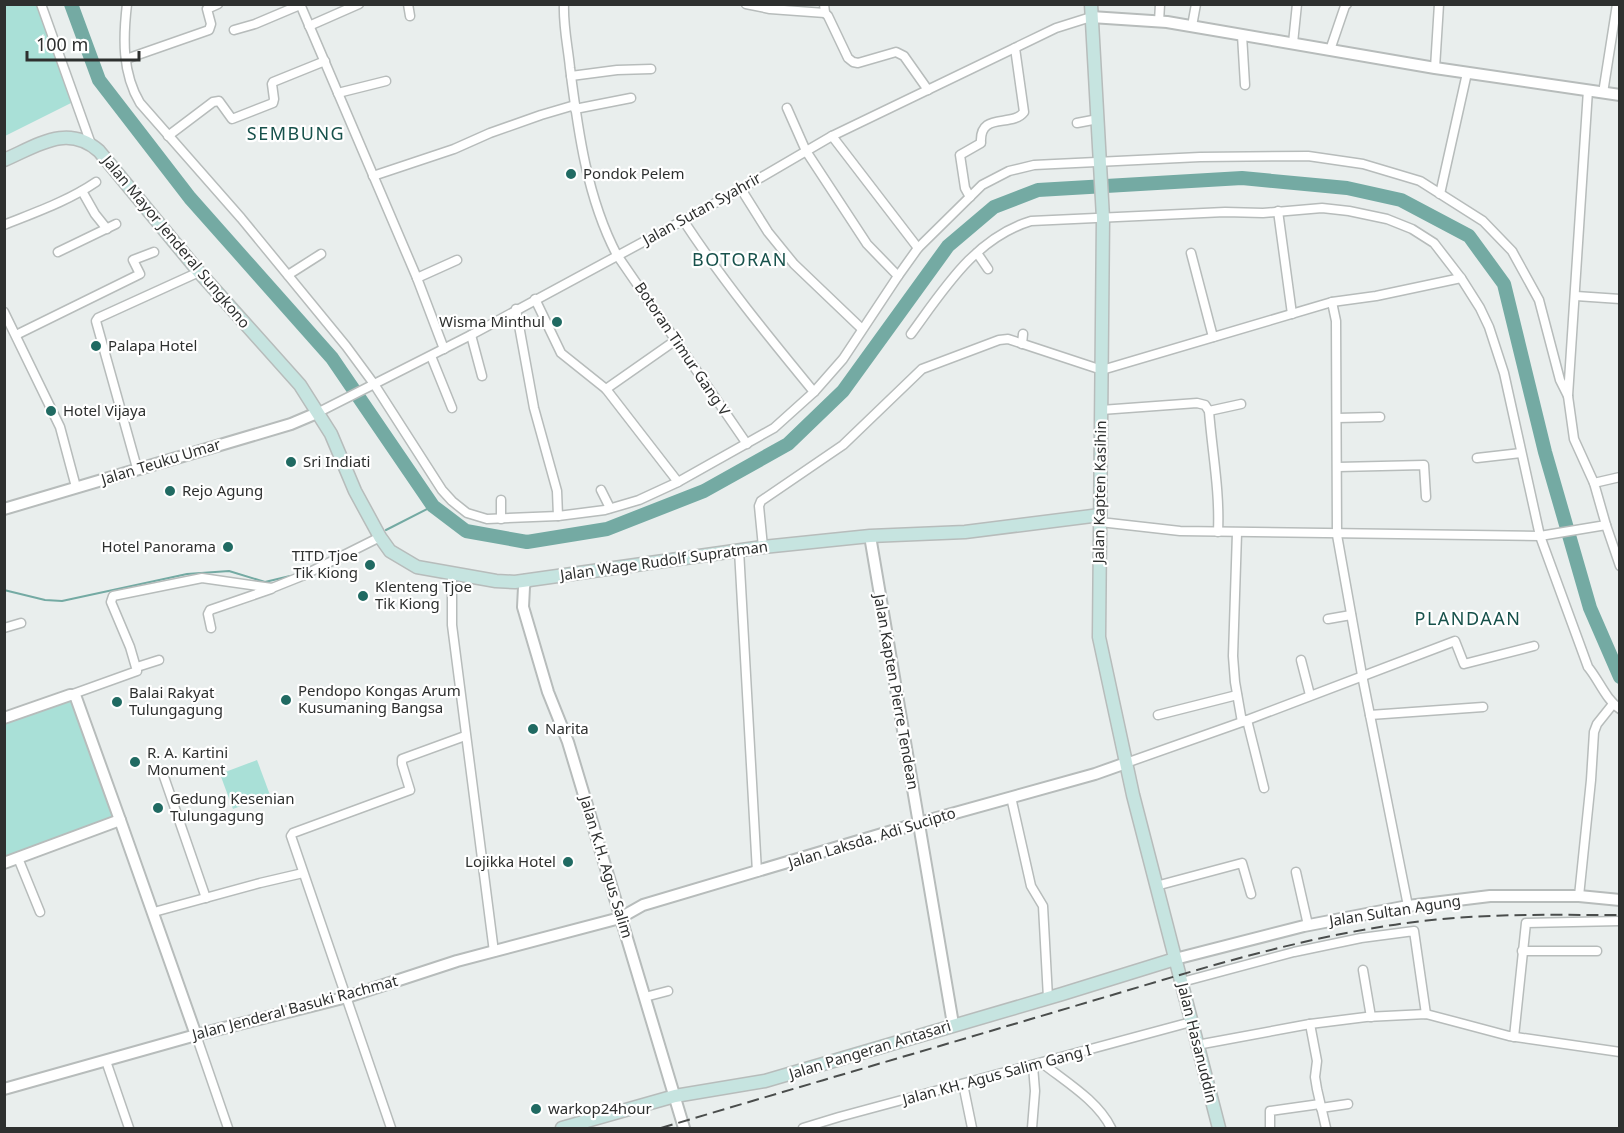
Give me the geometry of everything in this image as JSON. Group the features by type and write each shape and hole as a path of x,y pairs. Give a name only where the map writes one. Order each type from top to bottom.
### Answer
{"main road":[{"name":"Jalan Kapten Kasihin","path":"1091,11 1103,217 1099,637 1126,763 1175,958"},
{"name":"Jalan Mayor Jenderal Sungkono","path":"4,160 64,137 76,137 91,144 104,156 199,272 300,385 317,413"},
{"name":"Jalan Wage Rudolf Supratman","path":"317,413 332,434 355,491 380,537 396,556 417,567 496,582 526,580 763,547 870,536 965,532 1100,518"},
{"name":"Jalan Pangeran Antasari","path":"562,1128 675,1096 765,1081 1048,998 1175,958"},
{"name":"Jalan Hasanuddin","path":"1175,958 1219,1128"}],"street":[{"path":"41,4 91,144"},
{"path":"126,4 124,34 126,59 136,97 346,346 432,475 452,501 473,516 501,519 558,516 610,508 639,500 678,482 774,428 814,392 843,359 918,248 982,185 1009,171 1034,165 1101,166 1200,157 1308,156 1363,164 1420,181 1483,221 1512,251 1539,300 1560,380 1568,396"},
{"path":"126,59 209,30 211,24 207,9 218,4"},
{"path":"309,26 359,4"},
{"path":"408,4 410,16"},
{"name":"Botoran Timur Gang V","path":"564,4 575,107 592,189 608,236 617,255 747,444"},
{"path":"746,4 770,9 825,9 848,58 853,62 858,63 896,52 904,56 928,90"},
{"path":"1159,22 1160,4"},
{"path":"1192,26 1196,4"},
{"path":"1293,43 1297,4"},
{"path":"1330,50 1347,4"},
{"path":"1435,69 1439,4"},
{"path":"1603,93 1617,4"},
{"path":"234,30 255,24 300,5 417,278 444,349"},
{"path":"1091,11 1293,43 1435,69 1620,95"},
{"name":"Jalan Sutan Syahrir","path":"317,413 431,356 741,189 832,136 1091,11"},
{"path":"1242,35 1245,85"},
{"path":"970,197 965,186 960,155 981,143 980,136 984,129 996,121 1018,118 1024,112 1014,48"},
{"path":"168,136 213,102 219,101 232,119 273,103 273,82 325,61"},
{"path":"571,76 617,70 651,69"},
{"path":"1440,194 1467,73"},
{"path":"338,93 386,81"},
{"path":"1588,90 1568,396 1574,439 1594,483 1606,525 1616,539 1620,566"},
{"path":"373,176 454,149 541,115 631,98"},
{"path":"787,108 806,151 867,244 898,276"},
{"path":"1077,123 1098,119"},
{"path":"832,136 918,248"},
{"path":"4,225 82,191 96,182"},
{"path":"741,189 768,232 794,264 862,330"},
{"path":"82,191 94,214 107,229"},
{"path":"911,334 951,281 977,253 991,240 1011,227 1031,221 1322,208 1387,219 1412,229 1434,243 1461,278 1489,327 1504,373 1540,536 1588,667 1616,706 1597,724 1594,732 1579,896"},
{"path":"1278,211 1292,314"},
{"path":"683,220 745,308 814,392"},
{"path":"58,252 116,224"},
{"path":"16,335 140,274 133,260 154,252"},
{"path":"977,253 988,269"},
{"path":"1191,253 1213,337"},
{"path":"288,275 321,254"},
{"path":"417,278 457,260"},
{"path":"137,468 96,321 98,318 199,272"},
{"path":"763,547 759,506 761,501 843,445 922,369 999,340 1008,339 1102,370 1332,302 1376,296 1461,278"},
{"path":"1576,296 1620,299"},
{"path":"535,298 561,353 606,390 678,482"},
{"path":"1332,302 1336,321 1337,534 1362,675 1408,906"},
{"path":"516,309 534,408 557,491 558,516"},
{"path":"4,312 60,428 76,487"},
{"path":"471,334 482,376"},
{"path":"1022,344 1023,334"},
{"path":"606,390 676,340"},
{"path":"431,356 452,408"},
{"path":"1101,410 1197,403 1205,405 1209,411 1220,505 1218,532"},
{"path":"1209,411 1241,404"},
{"name":"Jalan Teuku Umar","path":"4,509 291,424 317,413"},
{"path":"1337,418 1380,417"},
{"path":"1477,458 1521,453"},
{"path":"1338,467 1424,465 1426,497"},
{"path":"1594,483 1620,477"},
{"path":"601,490 610,508"},
{"path":"501,500 501,519"},
{"path":"1100,518 1180,531 1237,533 1540,536 1606,525"},
{"path":"1237,533 1233,630 1237,695 1264,788"},
{"name":"Jalan Kapten Pierre Tendean","path":"870,536 953,1024"},
{"path":"211,628 208,614 210,610 302,576 380,537"},
{"path":"739,550 757,872"},
{"path":"452,574 452,625 494,952"},
{"path":"4,718 137,672 111,602 113,596 202,578 272,588"},
{"name":"Jalan K.H. Agus Salim","path":"526,580 524,607 548,692 568,742 684,1128"},
{"path":"1328,619 1351,615"},
{"path":"4,628 21,623"},
{"path":"1126,763 1244,721 1455,640 1464,664 1533,646"},
{"path":"137,667 159,660"},
{"path":"1301,660 1310,695"},
{"path":"73,694 154,912 228,1128"},
{"path":"1158,715 1237,695"},
{"path":"1370,715 1483,707"},
{"path":"391,1128 291,838 292,834 410,790 402,759 465,736"},
{"name":"Jalan Laksda. Adi Sucipto","path":"620,918 643,905 919,823 1095,774 1126,763"},
{"path":"162,771 206,898"},
{"path":"1011,797 1031,886 1043,906 1048,998"},
{"path":"4,863 120,820"},
{"path":"18,858 40,912"},
{"path":"1156,886 1242,863 1251,894"},
{"path":"1296,872 1308,925"},
{"path":"154,912 303,873"},
{"name":"Jalan Sultan Agung","path":"1175,958 1308,925 1408,906 1490,896 1579,896 1620,900"},
{"name":"Jalan Jenderal Basuki Rachmat","path":"4,1089 196,1035 347,997 457,961 620,918"},
{"path":"1508,1035 1522,951 1524,924 1528,921 1620,921"},
{"path":"1182,982 1294,952 1414,931 1426,1014"},
{"path":"1522,951 1597,951"},
{"path":"1363,970 1371,1017"},
{"path":"645,997 668,991"},
{"path":"1197,1044 1310,1024 1426,1014 1508,1035 1620,1052"},
{"name":"Jalan KH. Agus Salim Gang I","path":"803,1128 1191,1022"},
{"path":"1310,1024 1316,1050 1315,1077 1326,1128"},
{"path":"106,1061 129,1128"},
{"path":"1032,1128 1038,1065 1096,1107 1111,1128"},
{"path":"963,1084 972,1128"},
{"path":"1270,1128 1270,1110 1348,1104"},
{"path":"839,1117 839,1128"}],"green space":[{"path":"5,5 37,5 71,103 5,136"},
{"path":"74,698 115,818 5,857 4,720"},
{"path":"257,760 270,795 233,809 220,774"}],"waterway":[{"path":"71,4 99,80 190,198 332,358 433,506 466,531 527,542 607,529 704,491 788,444 843,391 948,246 994,207 1038,190 1242,178 1347,188 1401,200 1469,236 1504,284 1545,452 1590,608 1620,677"},
{"path":"386,530 433,506"},
{"path":"4,590 45,600 62,601 187,574 229,571 265,582 290,576"}],"railway":[{"path":"661,1128 1281,947 1365,930 1433,920 1513,915 1620,915"}],"place":[{"name":"Pondok Pelem","path":"571,174"},
{"name":"Wisma Minthul","path":"557,322"},
{"name":"Palapa Hotel","path":"96,346"},
{"name":"Hotel Vijaya","path":"51,411"},
{"name":"Sri Indiati","path":"291,462"},
{"name":"Rejo Agung","path":"170,491"},
{"name":"Hotel Panorama","path":"228,547"},
{"name":"TITD Tjoe Tik Kiong","path":"370,565"},
{"name":"Klenteng Tjoe Tik Kiong","path":"363,596"},
{"name":"Pendopo Kongas Arum Kusumaning Bangsa","path":"286,700"},
{"name":"Balai Rakyat Tulungagung","path":"117,702"},
{"name":"Narita","path":"533,729"},
{"name":"R. A. Kartini Monument","path":"135,762"},
{"name":"Gedung Kesenian Tulungagung","path":"158,808"},
{"name":"Lojikka Hotel","path":"568,862"},
{"name":"warkop24hour","path":"536,1109"}],"district":[{"name":"SEMBUNG","path":"296,134"},
{"name":"BOTORAN","path":"740,260"},
{"name":"PLANDAAN","path":"1468,619"}]}
